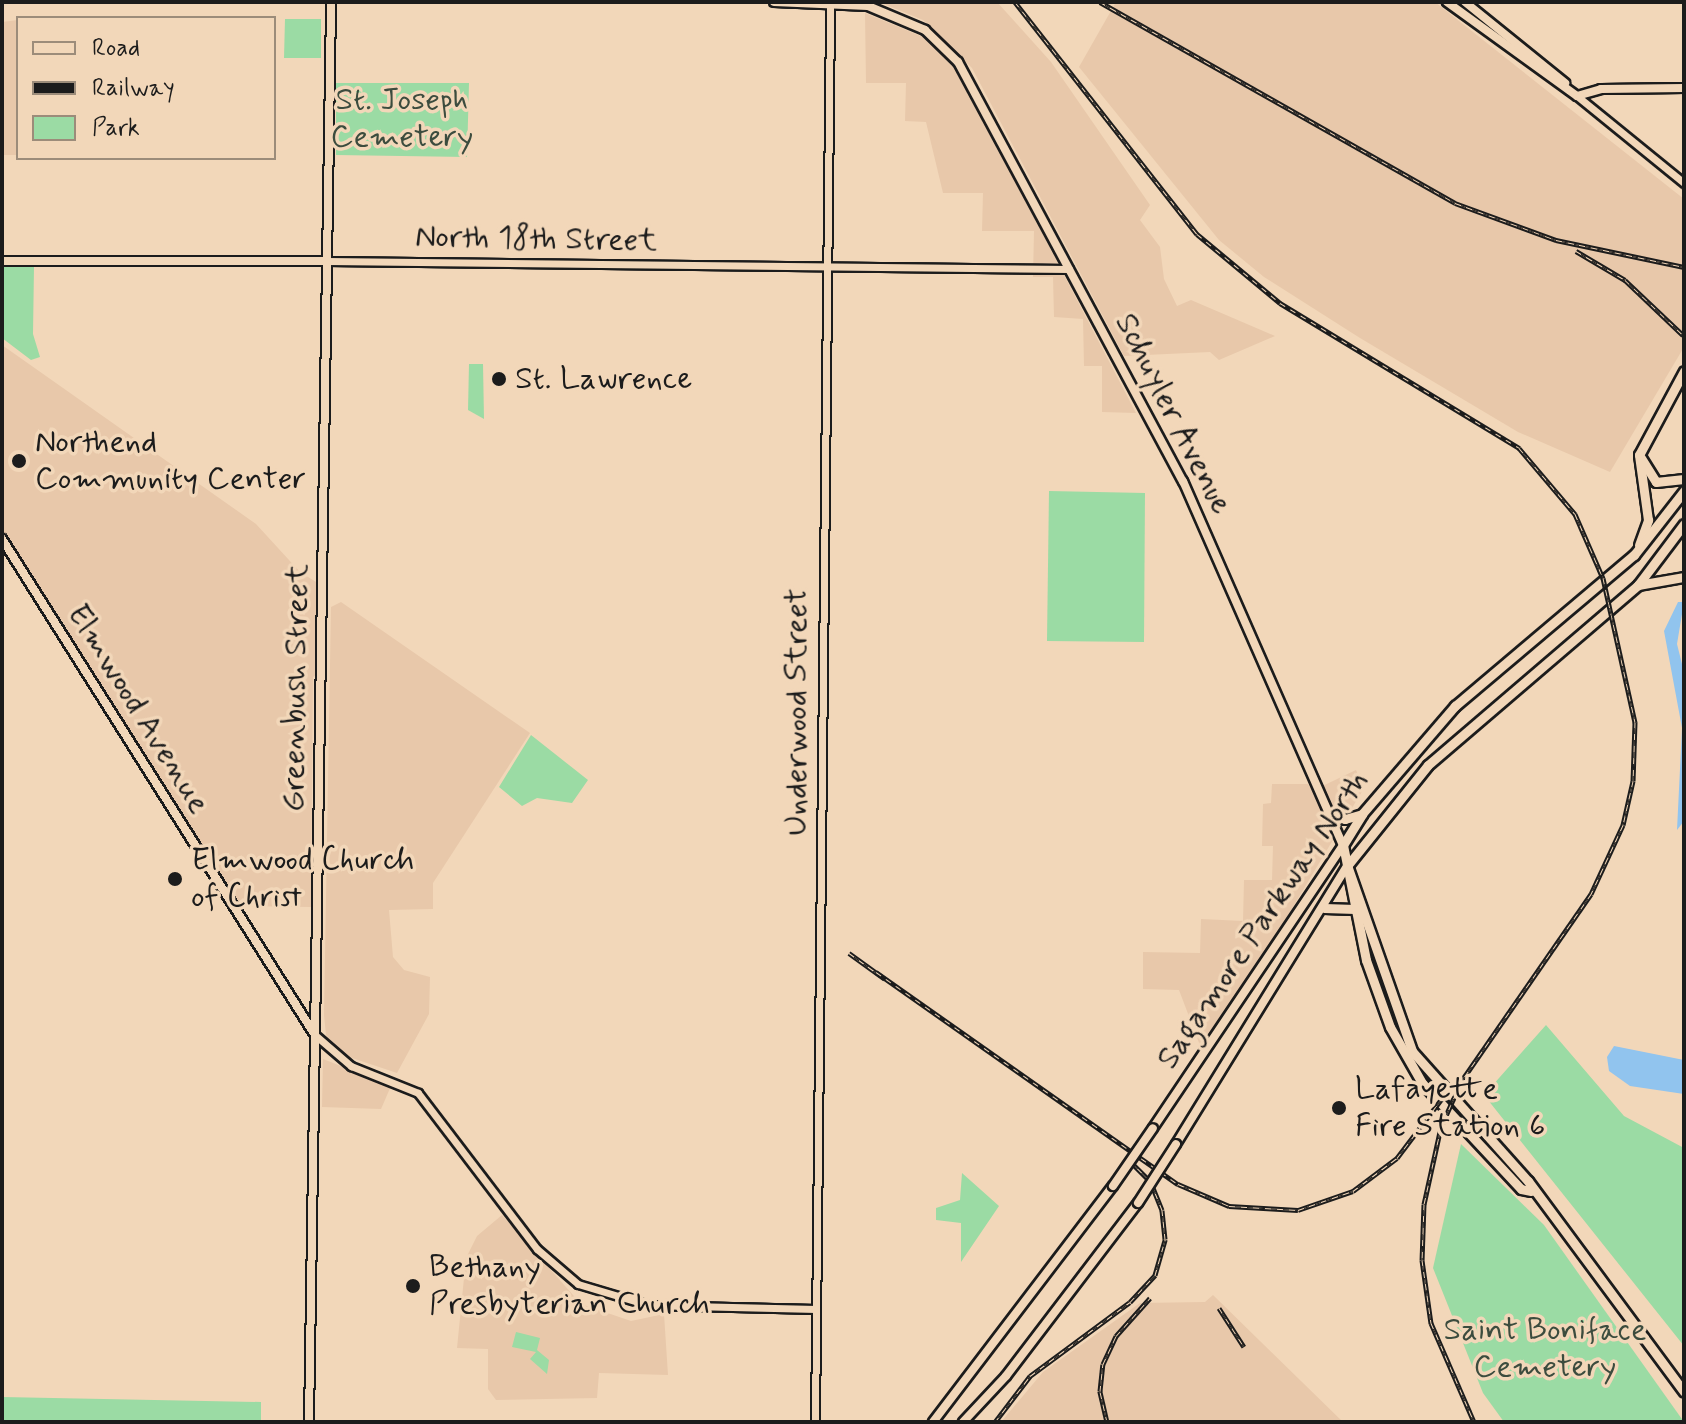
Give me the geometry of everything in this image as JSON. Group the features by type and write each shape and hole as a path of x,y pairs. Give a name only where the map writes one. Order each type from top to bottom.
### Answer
{"highway":[{"path":"1634,555 1648,520 1639,455 1684,371"},
{"path":"1639,455 1656,482 1684,479"},
{"name":"Sagamore Parkway North","path":"1343,845 1362,814 1455,706 1634,555 1684,491"},
{"name":"Sagamore Parkway North","path":"1347,866 1428,765 1638,585 1684,524"},
{"path":"1638,585 1684,577"},
{"path":"1330,813 1345,819 1362,814"},
{"name":"Schuyler Avenue","path":"1343,845 1355,909 1390,1027 1422,1083 1521,1189 1531,1191"},
{"name":"Schuyler Avenue","path":"1347,866 1412,1051 1531,1191 1684,1392"},
{"path":"1324,908 1355,909"}],"main road":[{"name":"Greenbush Street","path":"309,1422 331,2"},
{"path":"774,2 830,3"},
{"path":"1447,2 1577,96"},
{"path":"1465,2 1577,96"},
{"name":"Schuyler Avenue","path":"830,3 903,18 958,62 1183,481 1343,845"},
{"path":"1577,96 1601,89 1684,88"},
{"name":"North 18th Street","path":"2,261 327,261"},
{"name":"Elmwood Avenue","path":"2,539 315,1035"},
{"name":"Sagamore Parkway North","path":"933,1422 1113,1186 1343,845"},
{"name":"Sagamore Parkway North","path":"963,1422 1030,1346 1138,1203 1324,908 1347,866"}],"street":[{"name":"Underwood Street","path":"815,1422 830,3"},
{"path":"1577,96 1684,183"},
{"name":"North 18th Street","path":"327,261 1069,269"},
{"name":"Elmwood Avenue","path":"315,1035 351,1066 418,1093 537,1249 578,1284 648,1305 816,1309"}],"shaded area":[{"path":"879,2 997,2 1051,62 1150,205 1140,220 1160,247 1164,279 1177,306 1191,300 1275,336 1219,360 1210,352 1124,356 972,68 923,20"},
{"path":"1116,2 1435,2 1684,199 1684,347 1610,472 1518,432 1264,277 1219,240 1079,67"},
{"path":"865,13 923,37 958,72 1136,413 1102,412 1102,366 1084,366 1083,319 1054,317 1053,277 1033,277 1034,231 982,231 983,193 943,193 926,122 905,121 906,83 866,83"},
{"path":"16,20 16,155 2,155 2,22"},
{"path":"2,345 256,524 300,572 321,585 320,672 313,677 311,907 234,906 2,539"},
{"path":"341,602 530,733 433,883 433,909 389,910 393,957 404,970 430,977 429,1014 397,1073 343,1055 326,1035 331,607"},
{"path":"1356,770 1364,788 1254,972 1201,1048 1179,990 1143,989 1143,952 1200,953 1201,919 1243,921 1244,880 1272,880 1273,846 1262,846 1263,804 1271,803 1272,784 1308,784 1312,791"},
{"path":"323,1059 391,1086 381,1109 322,1107"},
{"path":"502,1215 581,1304 631,1321 664,1314 668,1375 599,1373 597,1398 496,1400 488,1389 488,1349 457,1348 466,1258 477,1236"},
{"path":"1213,1295 1343,1422 1001,1422 1043,1372 1140,1303 1205,1302"}],"green space":[{"path":"285,19 321,19 321,58 284,58"},
{"name":"St. Joseph Cemetery","path":"336,83 469,83 467,157 336,155"},
{"path":"2,266 34,267 33,334 40,357 31,360 2,338"},
{"path":"469,364 483,364 484,419 468,410"},
{"path":"1049,491 1145,493 1144,642 1047,641"},
{"path":"531,735 588,780 572,803 537,798 522,806 499,787"},
{"path":"1546,1025 1624,1116 1684,1148 1684,1346 1484,1095"},
{"name":"Saint Boniface Cemetery","path":"1461,1144 1544,1225 1684,1422 1504,1422 1483,1393 1433,1268"},
{"path":"962,1173 999,1206 961,1262 961,1223 936,1220 936,1208 960,1200"},
{"path":"516,1332 540,1338 537,1350 549,1360 547,1374 530,1359 536,1352 512,1347"},
{"path":"2,1397 261,1402 261,1422 2,1422"}],"water":[{"path":"1678,602 1684,602 1677,644 1684,672 1684,821 1677,830 1682,728 1664,631"},
{"path":"1614,1046 1684,1060 1684,1094 1630,1086 1609,1071 1607,1057"}],"railway":[{"path":"1015,2 1197,234 1280,303 1519,448 1575,514 1603,578 1635,722 1633,781 1623,825 1591,894 1461,1082 1441,1127 1424,1204 1422,1260 1431,1323 1474,1422"},
{"path":"1100,2 1455,203 1556,240 1684,267"},
{"path":"1576,251 1625,280 1683,335"},
{"path":"849,953 885,979"},
{"path":"876,972 1178,1184 1229,1206 1298,1210 1353,1191 1397,1158 1447,1092"},
{"path":"995,1422 1030,1376 1130,1302 1155,1275 1165,1239 1162,1210 1150,1181 1127,1158"},
{"path":"1107,1422 1100,1391 1103,1364 1116,1336 1150,1298"},
{"path":"1219,1308 1244,1347"}],"place":[{"name":"St. Lawrence","path":"499,379"},
{"name":"Northend Community Center","path":"19,461"},
{"name":"Elmwood Church of Christ","path":"175,879"},
{"name":"Lafayette Fire Station 6","path":"1339,1108"},
{"name":"Bethany Presbyterian Church","path":"413,1286"}]}
